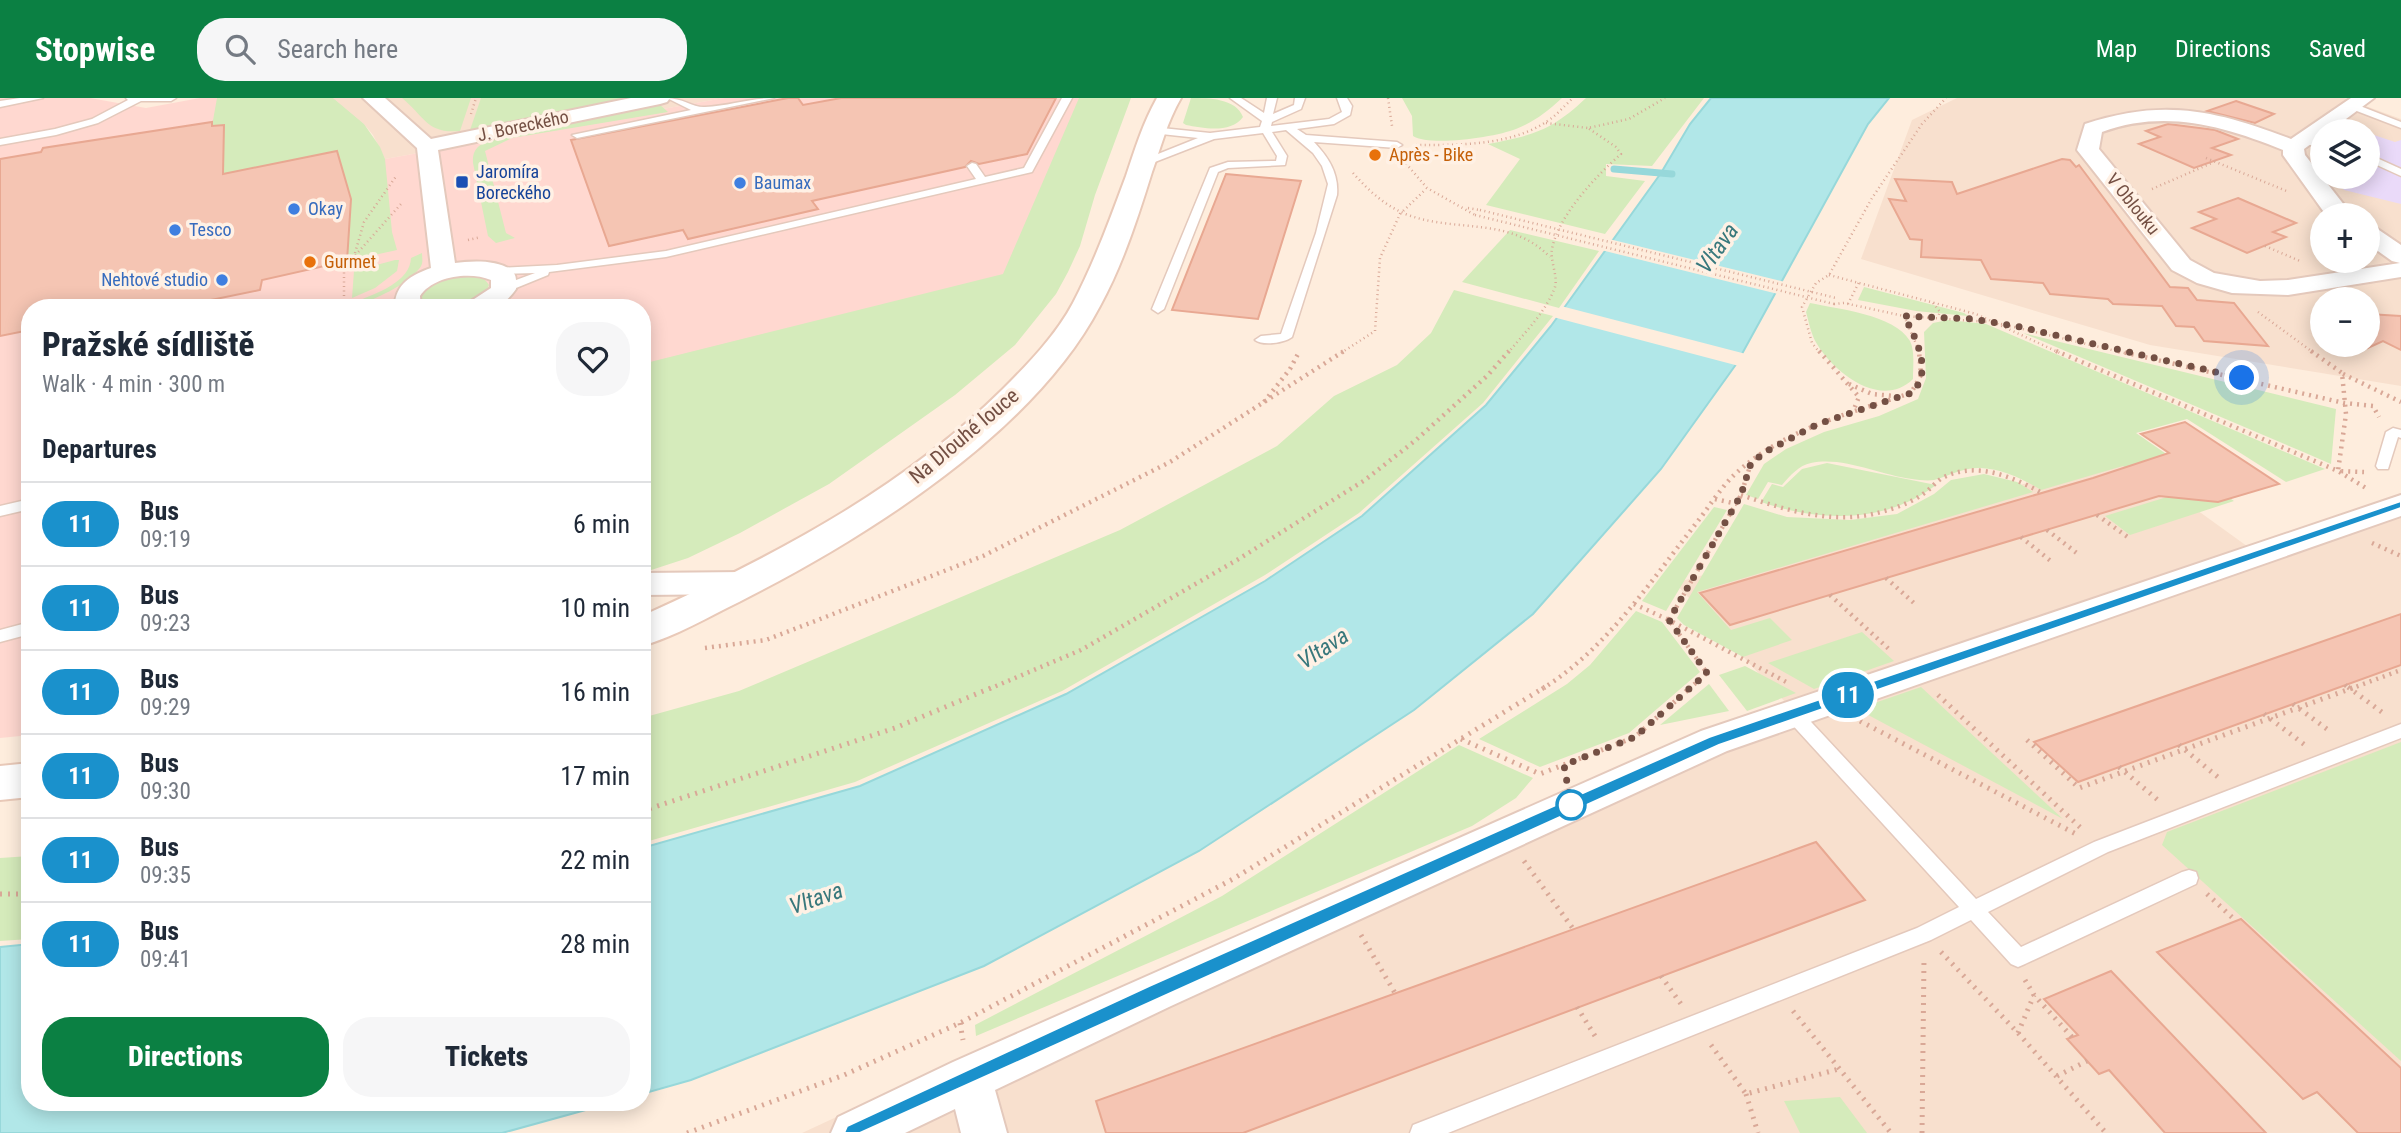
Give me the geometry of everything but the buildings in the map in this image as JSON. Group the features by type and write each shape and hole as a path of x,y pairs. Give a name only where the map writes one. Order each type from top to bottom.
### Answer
{"main road":[{"name":"Na Dlouhé louce","path":"651,628 744,583 845,525 932,469 1001,411 1060,346 1086,306 1105,265 1142,164 1154,116 1169,98"},
{"path":"0,783 21,781"}],"street":[{"path":"373,98 426,146 444,271"},
{"name":"J. Boreckého","path":"426,146 660,98"},
{"path":"2330,203 2294,155 2358,102"},
{"name":"V Oblouku","path":"2306,144 2218,117 2181,109 2152,108 2110,117 2092,128 2088,150 2181,265 2201,279 2240,287 2278,288 2401,270"},
{"path":"2380,241 2401,256"},
{"path":"404,299 416,285 444,271 474,267 501,280 497,297 493,299"},
{"path":"854,1133 969,1077 1714,741 1792,699 1913,673 2401,505"},
{"path":"651,584 744,583"},
{"path":"969,1077 984,1133"}],"lane":[{"path":"0,104 38,98"},
{"path":"131,98 171,98"},
{"path":"672,98 701,111"},
{"path":"577,135 769,98"},
{"path":"501,280 557,268 666,254 983,181 1007,171 1028,170 1067,98"},
{"path":"1158,309 1214,170 1227,164 1268,166 1281,163 1282,156 1266,124 1250,103 1235,98"},
{"path":"1266,124 1272,98"},
{"path":"1142,164 1212,136 1266,124 1298,107 1300,98"},
{"path":"1266,124 1288,127 1331,122 1340,118 1348,109 1342,98"},
{"path":"0,142 56,132 95,121 138,99"},
{"path":"2358,102 2401,125"},
{"path":"1154,116 1212,136"},
{"path":"1261,340 1286,337 1334,187 1326,160 1305,138 1288,127"},
{"path":"1305,138 1398,145"},
{"path":"2380,163 2401,173"},
{"path":"972,166 983,181"},
{"path":"501,280 557,268"},
{"path":"2383,466 2393,432 2401,434"},
{"path":"0,511 21,506"},
{"path":"0,636 21,630"},
{"path":"1792,699 1971,908 2018,958 2189,878"},
{"path":"1421,1133 1924,933 2101,847 2354,750 2396,725"}],"path":[{"path":"1388,98 1390,105"},
{"path":"1573,98 1545,122 1493,140 1398,145 1414,180 1442,200 1475,215 1834,304 1904,316 1994,323 2344,403 2373,406"},
{"path":"1545,122 1588,128 1610,126 1637,117 1665,98"},
{"path":"1854,410 1859,397 1812,343 1802,307 1816,283 1829,275 1872,198 1922,124 1946,98"},
{"path":"651,808 895,728 1081,650 1237,560 1364,480 1416,440 1488,375 1538,318 1556,284 1551,257 1553,240 1564,220 1599,173 1621,154 1616,147 1588,128"},
{"path":"1340,142 1346,164 1364,187 1390,208 1416,219 1494,228 1529,240 1551,257"},
{"path":"2206,158 2314,203"},
{"path":"2119,188 2153,189 2215,162"},
{"path":"355,256 364,222 397,175"},
{"path":"705,648 766,640 983,556 1170,462 1261,405 1375,331 1380,258 1401,213 1426,189"},
{"path":"344,299 344,268 401,204"},
{"path":"1464,208 1836,298 1846,304"},
{"path":"1829,275 1976,314 2338,471 2369,490"},
{"path":"1846,304 1859,282"},
{"path":"2217,282 2342,373 2401,402"},
{"path":"1932,302 1940,312 1938,317"},
{"path":"688,1133 844,1074 960,1023 1233,879 1569,672 1634,604 1733,476 1767,451 1818,424 1911,393 1919,386 1920,344 1904,316"},
{"path":"2338,471 2346,414 2342,373"},
{"path":"1848,384 1872,394 1898,396"},
{"path":"1669,620 1737,504 1751,463"},
{"path":"1741,495 1784,510 1838,517 1888,511 1924,494 1946,477 1982,470 2020,480 2042,493"},
{"path":"1715,499 1737,504"},
{"path":"2097,515 2129,538"},
{"path":"2047,530 2078,554"},
{"path":"2021,537 2052,562"},
{"path":"1886,578 1915,604"},
{"path":"1830,595 2101,847"},
{"path":"1634,604 1669,620 1792,699"},
{"path":"1461,739 1540,774 1635,737 1707,673 1669,620"},
{"path":"2027,740 2079,788 2122,769 2184,750 2296,706 2401,670"},
{"path":"2348,687 2396,725"},
{"path":"2296,706 2354,750"},
{"path":"2264,714 2325,761"},
{"path":"1853,718 2101,847"},
{"path":"2179,745 2239,795"},
{"path":"2122,769 2178,818"},
{"path":"1504,835 1574,930"},
{"path":"0,894 21,894"},
{"path":"1344,907 1395,993"},
{"path":"1924,933 2018,1033 2106,1133"},
{"path":"1922,1133 1924,933"},
{"path":"2018,958 2016,969 2032,988 2034,995 2072,1037"},
{"path":"1661,976 1746,1094 1758,1133"},
{"path":"1778,992 1891,1133"},
{"path":"2018,1033 2034,995"},
{"path":"1577,1007 1609,1058"},
{"path":"2057,1076 2087,1061"},
{"path":"1746,1094 1839,1069"}],"shaded area":[{"path":"0,98 90,98 146,108 200,98 333,98 364,124 385,159 724,98 1106,98 1089,144 1036,263 651,529 651,299 21,299 21,736 0,738"},
{"path":"333,98 724,98 385,159 364,124"},
{"path":"1957,98 2344,98 2401,119 2401,386 2150,345 1861,259 1912,120"},
{"path":"2380,137 2395,142 2401,140 2401,204 2344,190 2380,189"},
{"path":"2122,456 2251,549 2376,505 2401,493 2401,1133 802,1133 955,1062 1786,703 1675,583"}],"green space":[{"path":"217,98 333,98 364,124 385,159 392,232 397,250 347,261 351,199 337,152 223,174 224,125 212,126"},
{"path":"402,98 471,98 460,131 449,131 440,130 427,123"},
{"path":"481,98 636,98 470,130"},
{"path":"1079,98 1131,98 1095,195 1080,246 1068,272 1056,294 1015,345 955,395 829,484 740,533 688,558 651,570 651,362 1003,274"},
{"path":"1191,98 1228,103 1243,117 1224,128 1186,125 1183,123"},
{"path":"1402,98 1562,98 1540,116 1516,129 1479,138 1433,141 1413,136 1412,116"},
{"path":"1586,98 1704,98 1652,166 1606,164 1606,176 1645,181 1605,234 1486,205 1520,159 1488,144 1518,138 1552,125"},
{"path":"659,104 668,112 512,138 485,151 506,233 515,238 496,243 488,236 473,163 474,153 479,146 496,137"},
{"path":"1510,230 1599,251 1559,308 1462,282"},
{"path":"422,253 421,267 406,281 372,299 363,299 399,280 405,274 411,258"},
{"path":"399,260 397,271 375,288 352,298 354,271"},
{"path":"472,275 480,277 489,285 477,299 419,299 425,289 441,280"},
{"path":"1864,287 1968,316 1916,311 1858,300"},
{"path":"1454,290 1553,316 1483,403 1359,513 1265,575 1062,691 855,782 651,840 651,715 739,691 1120,530 1277,446 1334,396 1397,365 1431,333"},
{"path":"1810,303 1864,314 1902,332 1912,345 1913,379 1901,388 1887,391 1873,389 1847,376 1825,355 1815,340 1806,312"},
{"path":"1948,320 1986,324 2325,469 2286,482 2187,419 2136,433 2234,501 2130,535 2105,516 2167,497 2123,466 2041,490 1997,470 1969,469 1926,480 1900,477 1849,464 1823,462 1803,466 1782,485 1768,482 1758,499 1746,495 1764,464 1786,449 1824,432 1879,416 1918,399 1926,378 1924,332 1933,323"},
{"path":"2023,333 2336,409 2331,464 2301,451"},
{"path":"1827,463 1936,485 1895,507 1852,516 1806,513 1761,502 1772,484 1783,487 1802,469"},
{"path":"1984,474 2017,482 2033,492 1697,592 1731,630 1770,618 1792,640 1743,657 1684,625 1677,618 1744,504 1787,517 1850,520 1897,514 1934,494 1951,480"},
{"path":"1714,507 1727,510 1666,611 1642,601"},
{"path":"1636,611 1662,622 1700,672 1629,733 1540,767 1479,739 1567,684 1590,665"},
{"path":"1862,632 1894,661 1814,689 1768,663"},
{"path":"1745,666 1796,693 1747,711 1719,675"},
{"path":"1709,684 1729,711 1660,725"},
{"path":"1921,687 2063,819 1857,709"},
{"path":"2401,742 2401,1061 2162,845 2167,832"},
{"path":"1459,745 1533,778 1516,798 1472,826 976,1036 975,1025 1222,896"},
{"path":"21,857 21,940 0,941 0,858"},
{"path":"1840,1097 1867,1133 1800,1133 1784,1101"}],"water":[{"name":"Vltava","path":"1711,98 1889,98 1868,124 1737,363 1661,469 1533,614 1414,710 1199,851 984,966 691,1080 651,1091 651,845 860,786 1066,694 1265,581 1362,516 1486,405 1551,326 1661,173 1690,124"},
{"path":"21,945 21,1111 582,1111 502,1133 0,1133 0,947"}],"pier":[{"path":"1609,239 1785,282 1778,294 1601,250"},
{"path":"1561,306 1746,354 1739,366 1553,317"}],"waterway":[{"path":"1614,169 1672,174"}],"bus line":[{"name":"11","path":"854,1133 969,1077 1714,741 2401,505"}],"place":[{"name":"Après - Bike","path":"1375,155"},
{"name":"Jaromíra Boreckého","path":"462,182"},
{"name":"Baumax","path":"740,183"},
{"name":"Okay","path":"294,209"},
{"name":"Tesco","path":"175,230"},
{"name":"Gurmet","path":"310,262"},
{"name":"Nehtové studio","path":"222,280"}],"route":[{"path":"1571,805 1564,765 1635,737 1707,673 1669,620 1741,495 1751,463 1767,451 1818,424 1911,393 1919,386 1920,344 1904,316 1973,319 2020,327 2242,378"}]}
